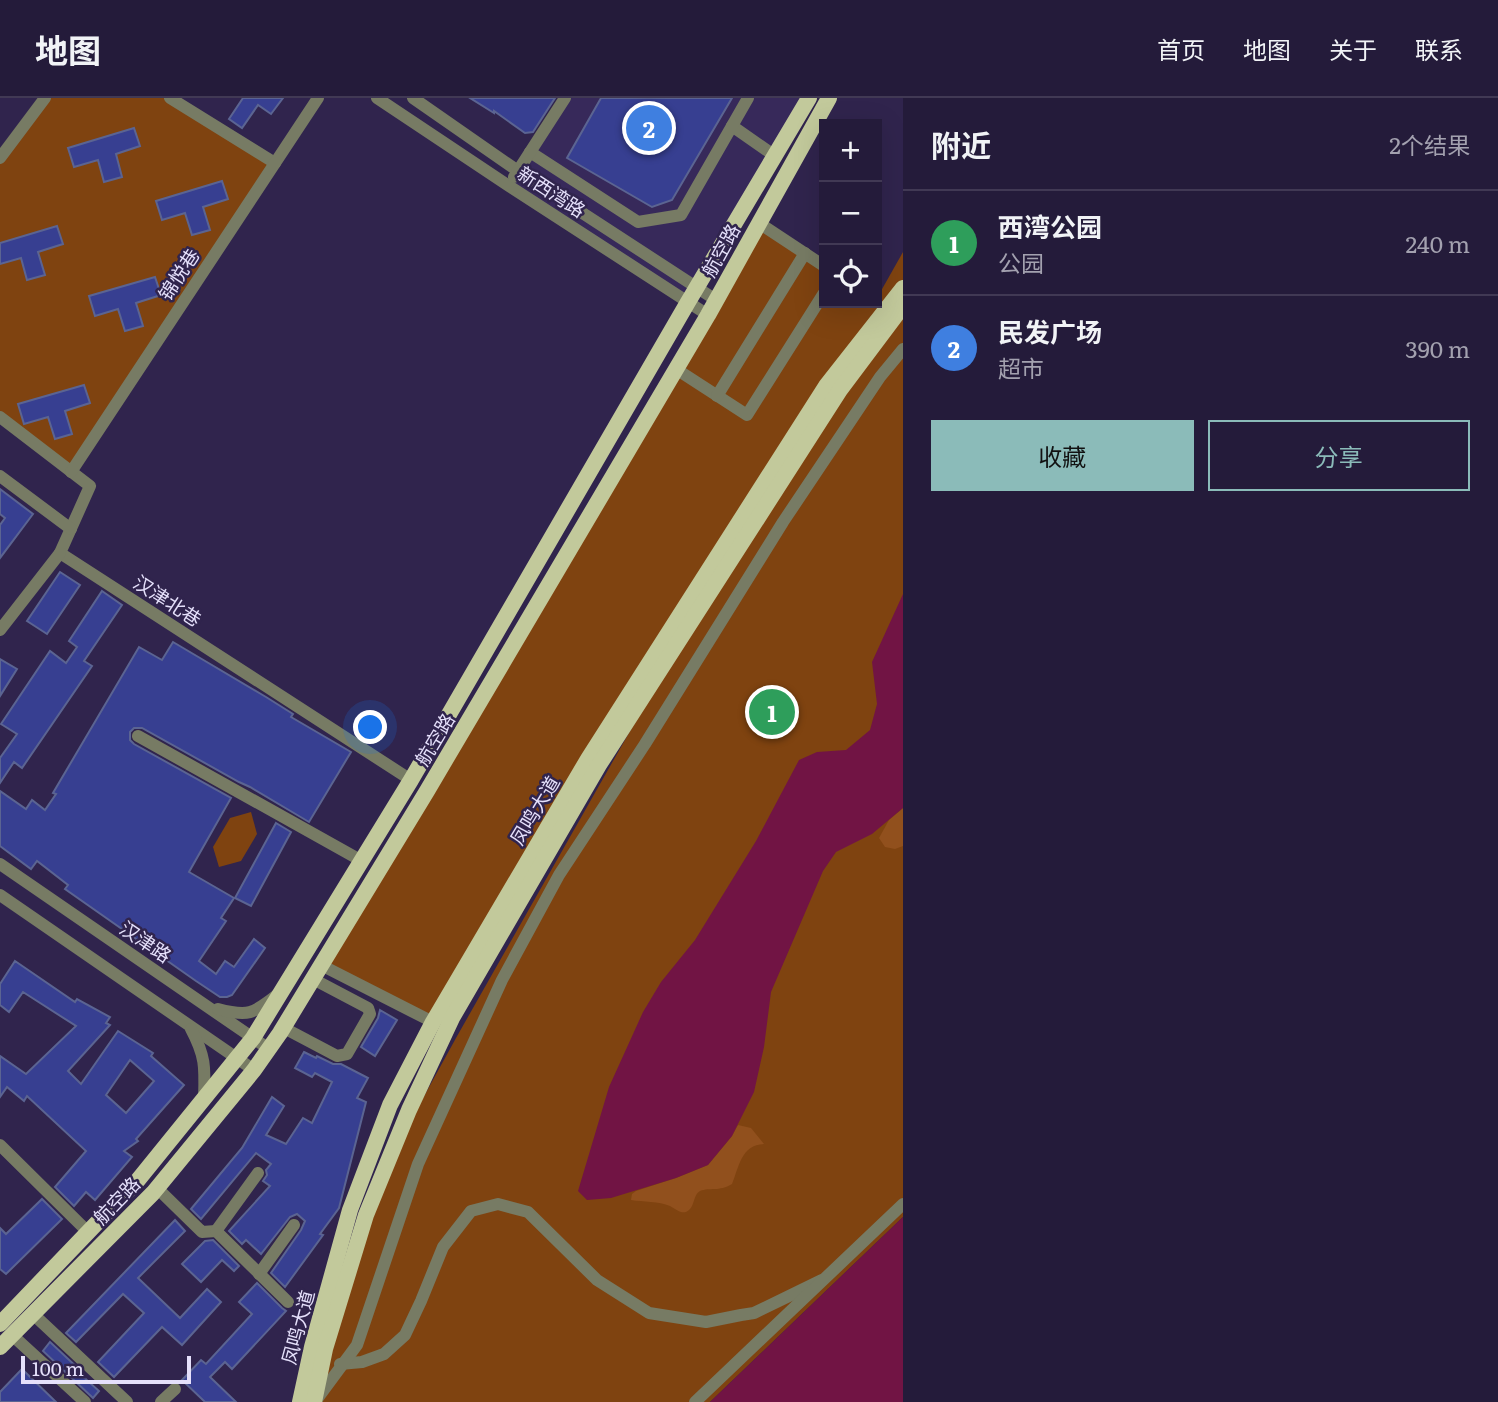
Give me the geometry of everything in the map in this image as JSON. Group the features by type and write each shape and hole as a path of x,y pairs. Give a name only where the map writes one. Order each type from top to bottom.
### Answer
{"main road":[{"name":"航空路","path":"0,1347 6,1329 89,1232 138,1180 253,1038 411,780 696,287 810,98"},
{"name":"航空路","path":"6,1329 33,1314 157,1188 254,1070 284,1028 676,369 829,98"},
{"name":"凤鸣大道","path":"300,1402 312,1347 351,1210 390,1105 433,1022 588,759 819,398 903,288"},
{"name":"凤鸣大道","path":"314,1402 325,1349 366,1215 409,1110 452,1018 599,765 840,390 903,306"}],"street":[{"path":"0,158 45,98"},
{"path":"170,98 275,163"},
{"name":"锦悦巷","path":"71,472 318,98"},
{"name":"新西湾路","path":"377,98 688,302 712,307"},
{"name":"新西湾路","path":"413,98 696,287 712,307"},
{"path":"509,186 565,98"},
{"path":"530,152 638,222 681,215 748,98"},
{"path":"732,126 775,156"},
{"path":"759,223 819,262"},
{"path":"717,396 806,253"},
{"path":"676,369 747,415 819,301"},
{"path":"314,1402 357,1345 418,1164 502,980 559,875 645,744 798,499 880,377 903,349"},
{"path":"0,417 90,486 60,553 0,631"},
{"path":"0,476 71,529"},
{"name":"汉津北巷","path":"60,553 411,780"},
{"path":"138,736 362,861"},
{"name":"汉津路","path":"0,864 269,1049"},
{"path":"0,895 254,1070"},
{"path":"317,972 433,1022"},
{"path":"284,1028 337,1056 347,1054 370,1014 368,1008 317,972"},
{"path":"208,1007 237,1014 258,1010 283,990"},
{"path":"189,1025 201,1048 205,1068 204,1099"},
{"path":"0,1145 89,1232"},
{"path":"216,1231 258,1173"},
{"path":"157,1188 202,1232 216,1231 288,1302"},
{"path":"323,1362 362,1362 384,1354 405,1335 443,1247 471,1211 498,1203 528,1212 597,1280 649,1313 706,1322 754,1313 822,1280"},
{"path":"695,1402 903,1204"},
{"path":"259,1274 294,1225"},
{"path":"33,1314 127,1402"},
{"path":"6,1329 85,1402"},
{"path":"162,1402 176,1389"}],"shaded area":[{"path":"41,98 177,98 276,158 71,466 0,412 0,154"},
{"path":"565,98 809,98 688,302 509,186"},
{"path":"759,223 819,263 819,308 882,308 882,289 903,252 903,1217 710,1402 293,1402 412,1118 816,403 433,1022 321,965"},
{"path":"903,594 903,808 872,834 836,852 823,871 771,992 764,1047 754,1092 732,1136 708,1165 611,1198 587,1200 578,1191 609,1087 643,1012 661,982 695,940 756,841 799,760 817,752 846,750 870,730 877,704 872,662"},
{"path":"903,808 903,846 895,849 885,847 879,838 889,820"},
{"path":"251,812 257,834 241,861 219,867 213,847 230,818"},
{"path":"738,1125 751,1128 764,1144 750,1148 746,1153 732,1184 700,1191 687,1212 661,1203 631,1200 636,1191 708,1165"},
{"path":"903,1217 903,1402 710,1402"}],"building":[{"path":"243,98 283,98 271,114 258,105 242,128 229,119"},
{"path":"470,98 555,98 533,132 525,133"},
{"path":"601,98 732,98 672,200 652,207 567,158"},
{"path":"134,128 140,146 116,154 122,177 104,182 98,160 74,167 68,148"},
{"path":"222,181 228,199 203,207 210,230 192,235 185,213 162,220 156,201"},
{"path":"57,226 63,244 38,252 45,275 27,280 21,258 0,264 0,243"},
{"path":"155,277 161,295 136,303 143,326 125,331 118,309 95,316 89,296"},
{"path":"84,385 90,403 65,411 72,434 55,439 48,417 24,424 18,404"},
{"path":"0,489 33,514 0,558 0,525 5,518 0,514"},
{"path":"60,572 80,585 47,634 27,621"},
{"path":"102,591 122,605 84,661 92,666 22,768 14,762 0,783 0,758 17,734 1,724 50,651 66,663 77,647 69,641"},
{"path":"173,642 266,697 293,714 291,717 351,752 309,822 142,728 134,728 130,732 130,740 134,744 231,798 189,872 234,898 221,918 226,921 199,961 216,974 225,961 234,967 254,939 265,948 232,995 227,997 220,997 196,981 65,889 68,885 37,861 31,869 0,846 0,791 26,809 32,800 45,810 139,647 162,660"},
{"path":"0,659 17,669 0,696"},
{"path":"276,823 291,832 251,906 235,898"},
{"path":"15,961 75,1002 77,999 110,1017 106,1023 110,1025 68,1071 81,1084 118,1031 153,1053 151,1056 184,1085 136,1139 138,1141 124,1151 132,1157 95,1200 86,1192 74,1206 55,1187 86,1151 27,1096 24,1101 7,1087 0,1097 0,1056 26,1074 76,1026 23,992 9,1012 0,1005 0,984","holes":["130,1060 154,1081 126,1113 106,1095"]},
{"path":"380,1010 397,1020 375,1056 361,1047"},
{"path":"304,1052 333,1064 341,1064 368,1078 357,1098 366,1102 339,1208 285,1287 271,1273 305,1221 297,1214 290,1217 261,1254 246,1240 242,1244 229,1231 270,1186 263,1181 271,1164 256,1153 201,1219 191,1209 242,1148 272,1097 284,1106 266,1135 286,1144 303,1118 312,1123 332,1082 315,1073 312,1077 295,1068"},
{"path":"42,1199 62,1219 6,1274 0,1269 0,1228 6,1234"},
{"path":"175,1220 185,1231 138,1278 180,1318 207,1289 221,1302 182,1345 162,1327 114,1377 98,1362 144,1313 123,1294 76,1342 66,1333"},
{"path":"213,1240 239,1266 234,1271 222,1260 201,1282 182,1264 205,1241"},
{"path":"257,1283 286,1311 232,1369 225,1362 210,1377 236,1402 205,1402 182,1380 201,1360 206,1364 252,1314 239,1302"},
{"path":"50,1342 99,1391 93,1398 43,1351"},
{"path":"22,1369 56,1402 0,1402 0,1392"}],"place":[{"name":"民发广场","path":"649,128"},
{"name":"西湾公园","path":"772,712"}]}
